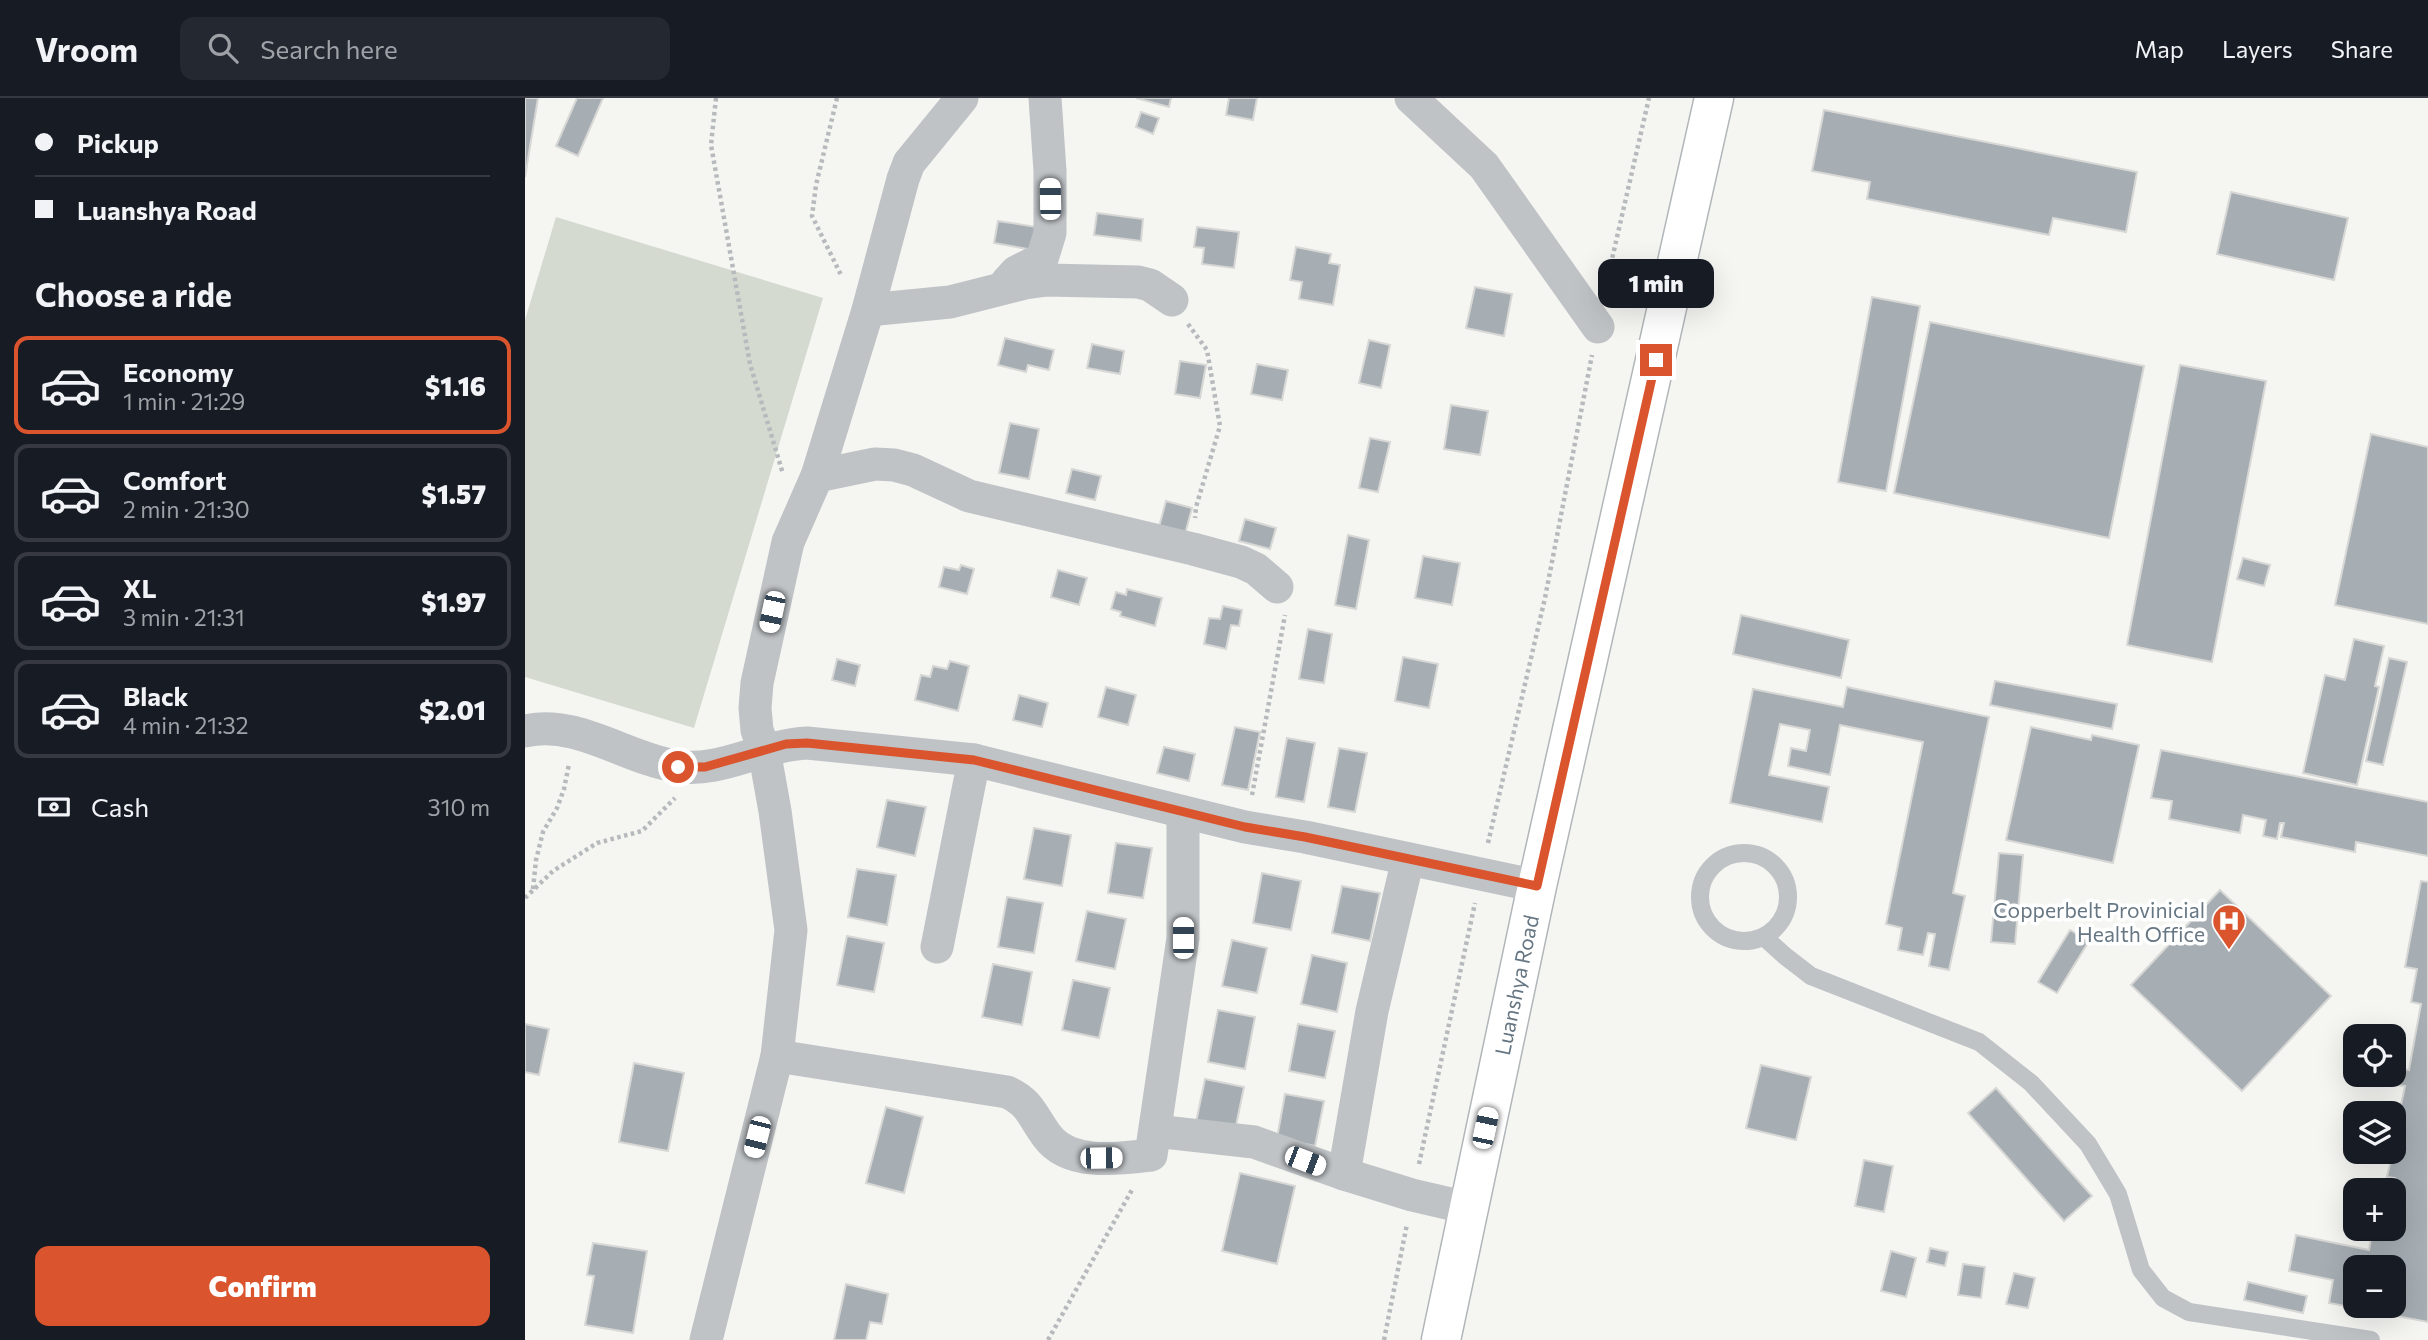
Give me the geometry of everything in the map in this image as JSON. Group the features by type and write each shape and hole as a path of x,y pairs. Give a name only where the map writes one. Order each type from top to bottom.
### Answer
{"highway":[{"name":"Luanshya Road","path":"1441,1340 1537,886 1714,98"}],"street":[{"path":"706,1340 777,1056 792,930 775,811 764,750 757,730 757,683 788,542 817,476 868,310 899,191 909,163 962,98"},
{"path":"1001,289 1016,272 1042,259 1050,233 1050,170 1045,98"},
{"path":"1411,98 1484,166 1598,327"},
{"path":"868,310 950,302 1047,280 1138,282 1162,292 1172,300"},
{"path":"817,476 875,464 894,465 913,470 969,496 1193,548 1256,569 1277,587"},
{"path":"525,731 545,727 575,733 645,760 678,767 705,767 786,744 807,743 974,760 1245,827 1537,886"},
{"path":"937,947 974,760"},
{"path":"1153,1143 1183,938 1183,812"},
{"path":"1344,1174 1372,1011 1408,859"},
{"path":"777,1056 1007,1093 1020,1098 1029,1107 1048,1139 1074,1154 1101,1158 1153,1143 1254,1142 1412,1195 1468,1208"}],"lane":[{"path":"1737,853 1753,853 1767,859 1778,869 1786,882 1788,897 1785,912 1777,925 1764,937 1735,940 1710,925 1702,911 1700,896 1703,881 1711,867 1723,858 1737,853"},
{"path":"1764,937 1811,976 1979,1042 2031,1083 2088,1144 2117,1194 2141,1270 2163,1298 2189,1312 2371,1340"}],"path":[{"path":"716,98 711,145 750,364 797,520"},
{"path":"837,98 816,186 812,216 853,299 868,310"},
{"path":"1384,1340 1412,1195 1481,874 1545,598 1598,327 1649,98"},
{"path":"1172,300 1206,350 1220,426 1196,507 1193,548"},
{"path":"1245,827 1286,619 1277,587"},
{"path":"533,891 535,860 543,832 564,789 575,733"},
{"path":"525,898 553,871 597,843 642,831 705,767"},
{"path":"1048,1340 1153,1143"}],"shaded area":[{"path":"556,217 823,298 694,728 525,677 525,320"}],"building":[{"path":"525,98 538,98 525,177"},
{"path":"577,98 603,98 578,156 556,146"},
{"path":"1136,98 1171,98 1169,107"},
{"path":"1229,98 1257,98 1253,120 1226,115"},
{"path":"1824,110 2137,172 2126,232 2053,218 2049,235 1867,199 1870,182 1812,171"},
{"path":"1141,112 1159,118 1153,134 1136,127"},
{"path":"2231,192 2348,218 2334,280 2217,254"},
{"path":"1097,213 1143,219 1141,241 1094,235"},
{"path":"998,221 1043,228 1039,251 994,243"},
{"path":"1197,227 1239,232 1234,268 1202,264 1204,248 1194,247"},
{"path":"1296,247 1331,254 1329,263 1340,265 1333,305 1299,299 1302,282 1290,280"},
{"path":"1475,287 1512,294 1504,336 1466,328"},
{"path":"1872,297 1920,306 1886,491 1838,482"},
{"path":"1930,322 2144,366 2109,538 1894,493"},
{"path":"1005,338 1054,350 1049,370 1028,365 1026,372 998,365"},
{"path":"1369,340 1390,345 1381,388 1359,383"},
{"path":"1092,344 1124,351 1120,374 1087,368"},
{"path":"1180,361 1206,365 1200,398 1175,394"},
{"path":"1257,364 1288,370 1282,400 1251,394"},
{"path":"2180,365 2266,381 2212,662 2127,645"},
{"path":"1451,405 1488,411 1480,455 1444,449"},
{"path":"1010,423 1039,429 1029,479 999,473"},
{"path":"2371,434 2428,447 2428,624 2335,605"},
{"path":"1370,438 1390,442 1378,492 1359,488"},
{"path":"1072,469 1101,476 1095,500 1066,493"},
{"path":"1166,501 1192,508 1185,534 1159,527"},
{"path":"1245,519 1276,528 1270,549 1239,541"},
{"path":"1348,535 1369,540 1356,609 1335,605"},
{"path":"1423,556 1460,563 1452,605 1415,598"},
{"path":"2243,558 2270,565 2264,586 2237,579"},
{"path":"961,565 974,569 967,594 939,587 944,567 959,570"},
{"path":"1058,570 1087,578 1079,605 1051,597"},
{"path":"1127,589 1162,598 1155,626 1120,616 1121,612 1111,609 1116,592 1126,595"},
{"path":"1223,606 1242,610 1239,626 1231,625 1226,649 1204,644 1209,618 1220,619"},
{"path":"1741,615 1849,640 1841,678 1733,654"},
{"path":"1308,629 1332,634 1324,683 1299,679"},
{"path":"2354,639 2384,646 2375,686 2379,687 2357,785 2303,773 2325,675 2345,680"},
{"path":"1403,657 1438,664 1429,708 1395,701"},
{"path":"2389,658 2407,662 2383,765 2366,761"},
{"path":"837,659 860,665 855,686 832,680"},
{"path":"950,661 969,666 958,711 915,700 921,675 930,677 933,666 947,669"},
{"path":"1995,681 2117,704 2112,729 1990,705"},
{"path":"1106,687 1136,695 1128,725 1098,717"},
{"path":"1847,687 1989,717 1953,893 1965,896 1949,970 1929,966 1935,934 1928,933 1923,955 1898,950 1902,928 1886,924 1923,742 1840,725 1830,775 1788,766 1791,748 1806,751 1810,730 1780,724 1769,775 1829,787 1822,822 1730,803 1753,689 1843,707"},
{"path":"1019,695 1048,703 1042,727 1013,720"},
{"path":"1235,727 1260,732 1248,790 1222,785"},
{"path":"2031,727 2091,740 2092,735 2139,745 2113,863 2006,840"},
{"path":"1287,738 1315,743 1304,802 1276,797"},
{"path":"1164,747 1195,754 1189,781 1157,773"},
{"path":"1339,748 1367,753 1355,812 1328,807"},
{"path":"2161,750 2428,802 2428,856 2356,842 2355,852 2281,837 2284,823 2280,823 2277,839 2263,836 2266,820 2243,815 2240,833 2169,819 2172,801 2151,798"},
{"path":"887,800 926,807 915,856 877,847"},
{"path":"1034,828 1071,835 1062,886 1024,879"},
{"path":"1116,843 1152,848 1143,898 1108,893"},
{"path":"1999,853 2023,855 2015,944 1991,942"},
{"path":"857,869 896,875 887,925 848,917"},
{"path":"1262,873 1301,881 1291,930 1253,923"},
{"path":"2421,881 2428,882 2428,1322 2406,1318 2406,1255 2343,1255 2343,1306 2329,1303 2333,1280 2289,1271 2296,1235 2369,1250 2371,1241 2406,1241 2406,1178 2387,1177 2390,1164 2406,1164 2406,1101 2402,1101 2421,1004 2411,1002 2417,969 2405,967"},
{"path":"1342,886 1380,893 1370,941 1332,933"},
{"path":"2220,890 2331,996 2242,1091 2131,985"},
{"path":"1007,897 1043,903 1034,953 998,947"},
{"path":"1087,911 1126,919 1115,969 1076,961"},
{"path":"2070,930 2089,941 2057,993 2038,982"},
{"path":"847,936 884,943 874,992 837,985"},
{"path":"1232,940 1267,948 1257,993 1222,986"},
{"path":"1312,955 1347,963 1337,1012 1301,1004"},
{"path":"993,964 1032,972 1022,1025 982,1017"},
{"path":"1073,980 1110,988 1099,1038 1062,1030"},
{"path":"1218,1010 1255,1017 1245,1069 1208,1062"},
{"path":"525,1024 549,1029 539,1075 525,1072"},
{"path":"1298,1024 1335,1031 1325,1078 1289,1071"},
{"path":"634,1063 684,1073 668,1151 619,1142"},
{"path":"1761,1065 1811,1077 1796,1140 1746,1128"},
{"path":"1205,1079 1244,1087 1234,1135 1195,1127"},
{"path":"1996,1088 2092,1196 2064,1221 1968,1113"},
{"path":"1285,1094 1324,1101 1315,1146 1277,1138"},
{"path":"886,1107 923,1117 904,1193 866,1183"},
{"path":"1864,1160 1893,1166 1884,1212 1855,1206"},
{"path":"1240,1173 1295,1186 1277,1264 1222,1251"},
{"path":"593,1243 647,1251 633,1333 585,1325 594,1276 587,1275"},
{"path":"1930,1248 1948,1252 1945,1266 1927,1262"},
{"path":"1891,1251 1916,1258 1906,1297 1881,1291"},
{"path":"1963,1264 1985,1267 1981,1298 1958,1295"},
{"path":"2014,1273 2035,1278 2028,1308 2006,1304"},
{"path":"2248,1282 2307,1296 2303,1313 2244,1300"},
{"path":"846,1284 888,1294 882,1324 870,1322 866,1340 834,1340"}],"place":[{"name":"Copperbelt Provinicial Health Office","path":"2229,951"}],"route":[{"path":"678,767 705,767 786,744 807,743 974,760 1245,827 1537,886 1656,360"}]}
